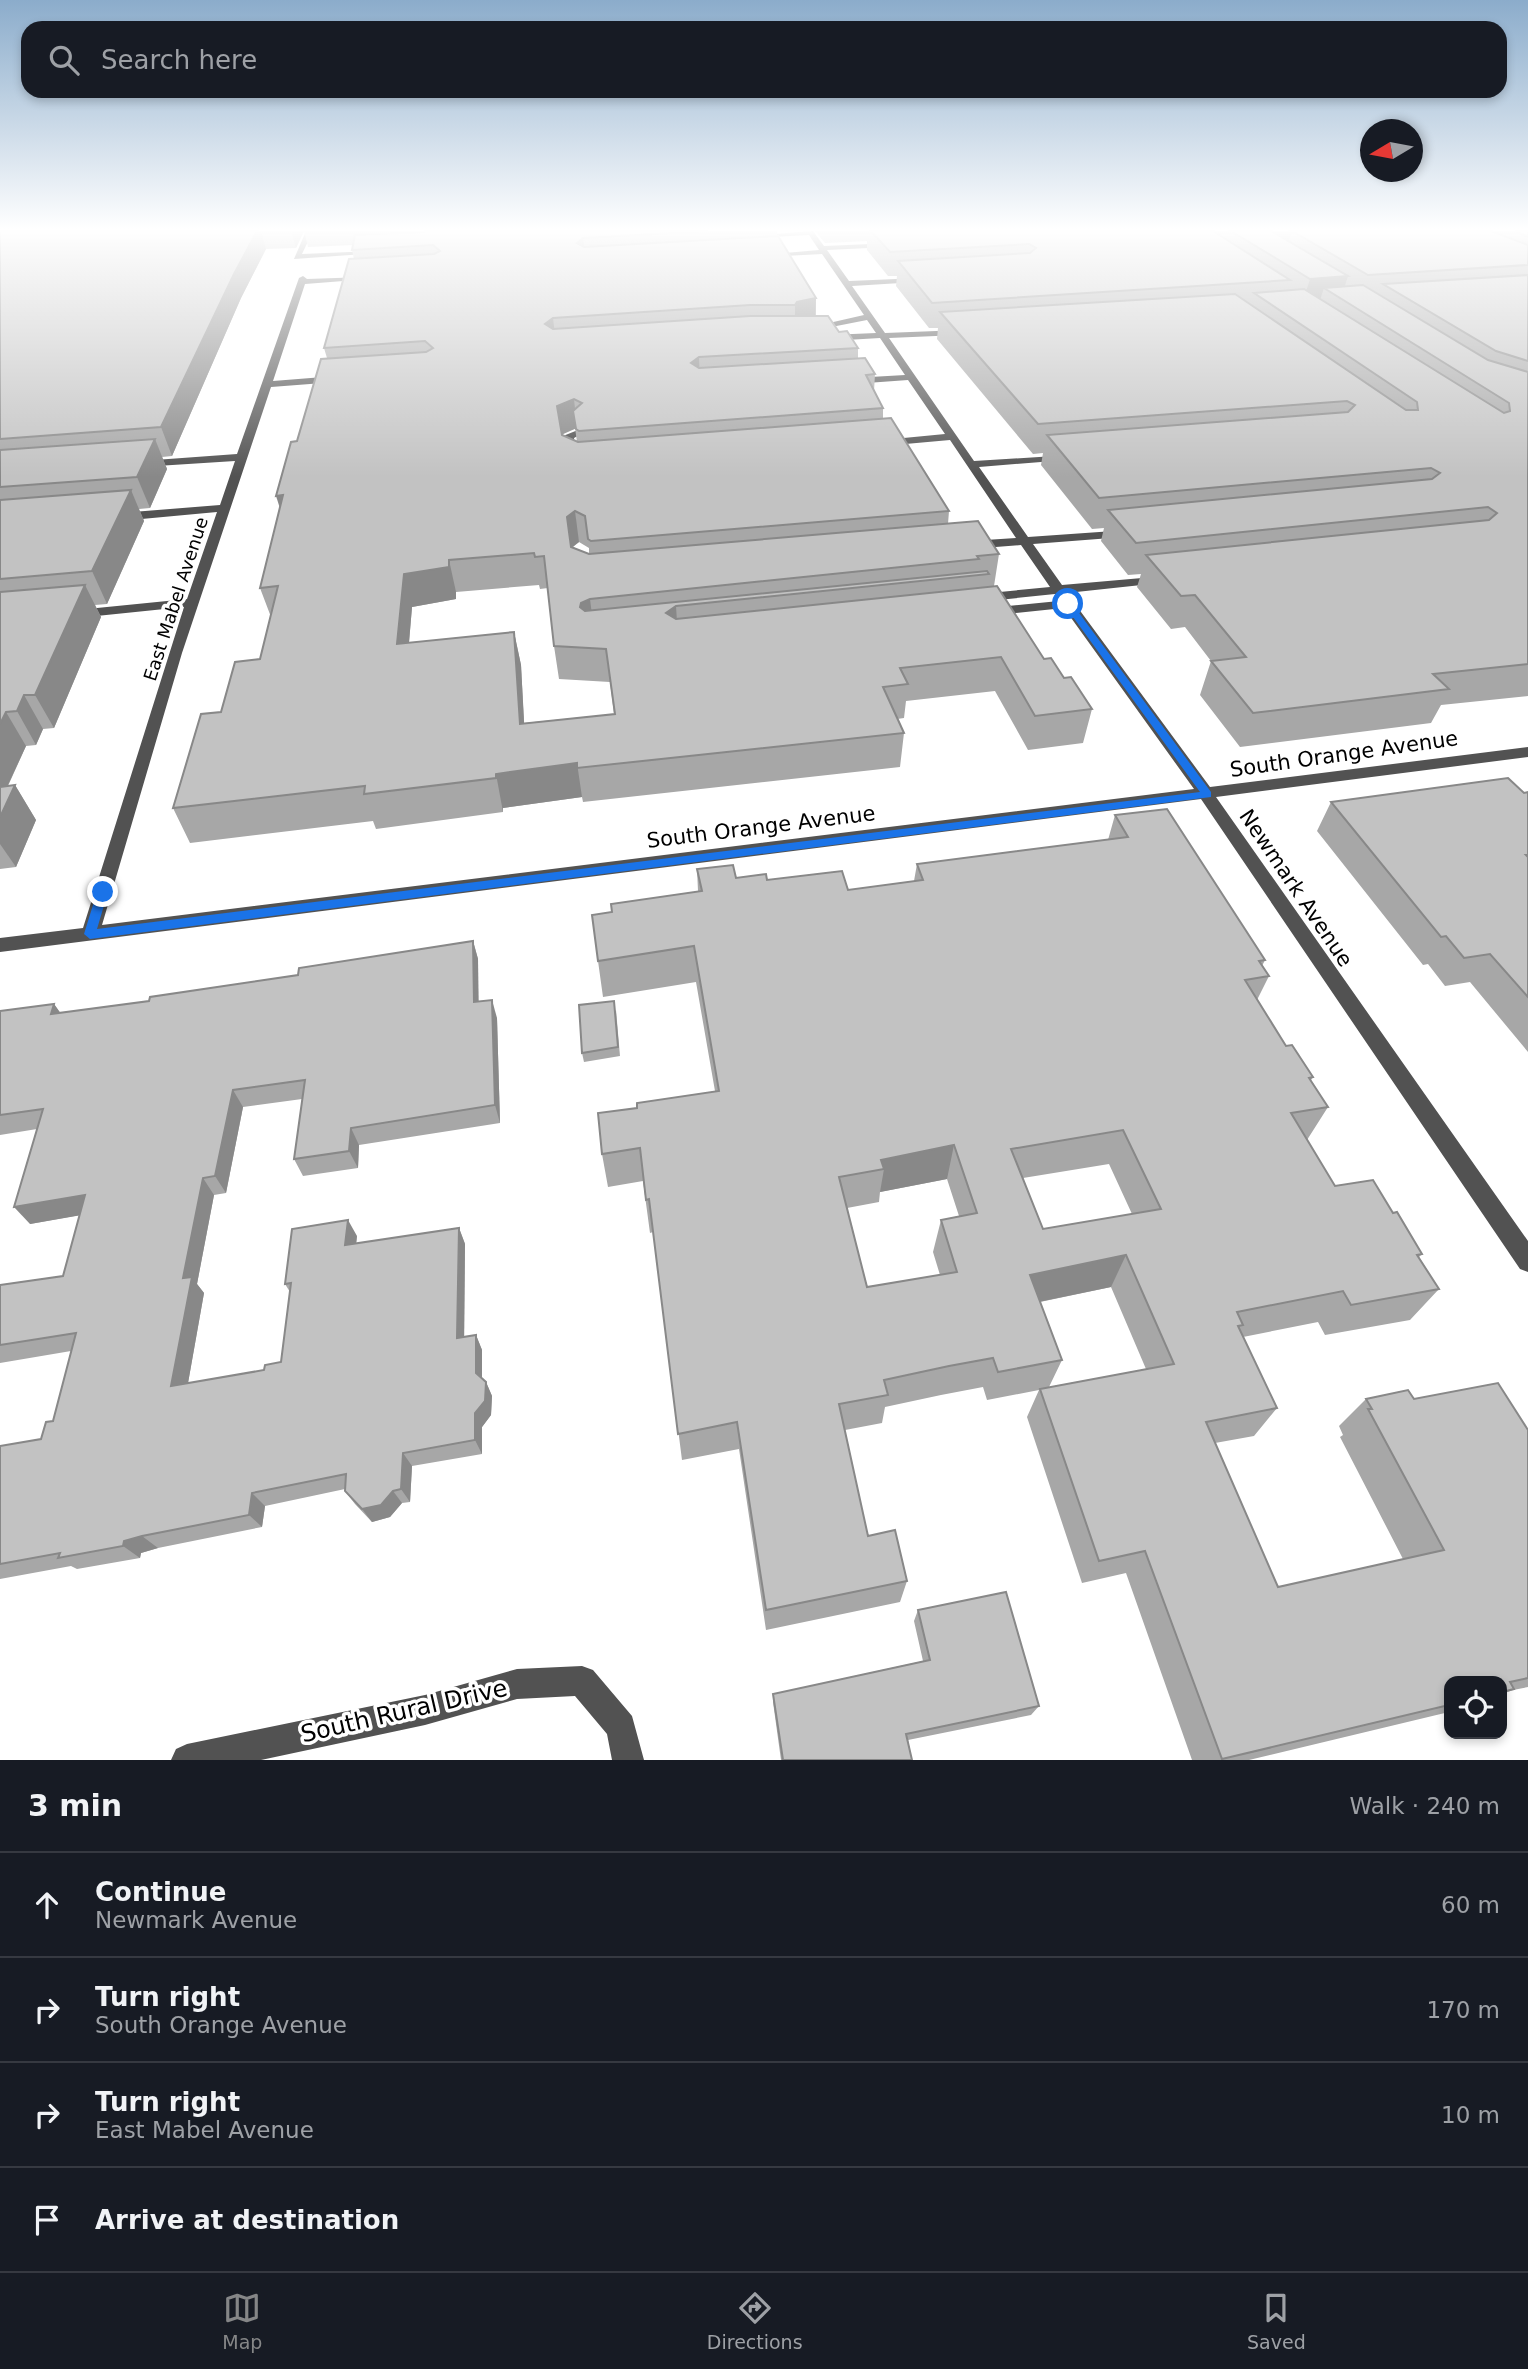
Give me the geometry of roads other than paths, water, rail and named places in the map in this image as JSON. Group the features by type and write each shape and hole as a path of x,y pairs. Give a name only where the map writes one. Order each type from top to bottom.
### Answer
{"street":[{"name":"East Mabel Avenue","path":"90,934 192,602 291,313"},
{"name":"Newmark Avenue","path":"867,313 1063,597 1207,795 1528,1261"},
{"path":"870,317 803,333 884,337 973,331"},
{"path":"838,382 912,377"},
{"path":"266,384 347,378"},
{"path":"578,433 568,436 572,462 580,466"},
{"path":"864,444 953,438"},
{"path":"972,464 1080,456"},
{"path":"123,466 242,457"},
{"path":"105,519 224,508"},
{"path":"958,546 1135,532"},
{"path":"974,614 1169,578"},
{"path":"964,600 1063,597"},
{"path":"64,615 192,602"},
{"name":"South Orange Avenue","path":"0,946 1207,795 1528,752"},
{"name":"South Rural Drive","path":"187,1760 425,1710 517,1684 582,1681 621,1727 628,1760"}]}
